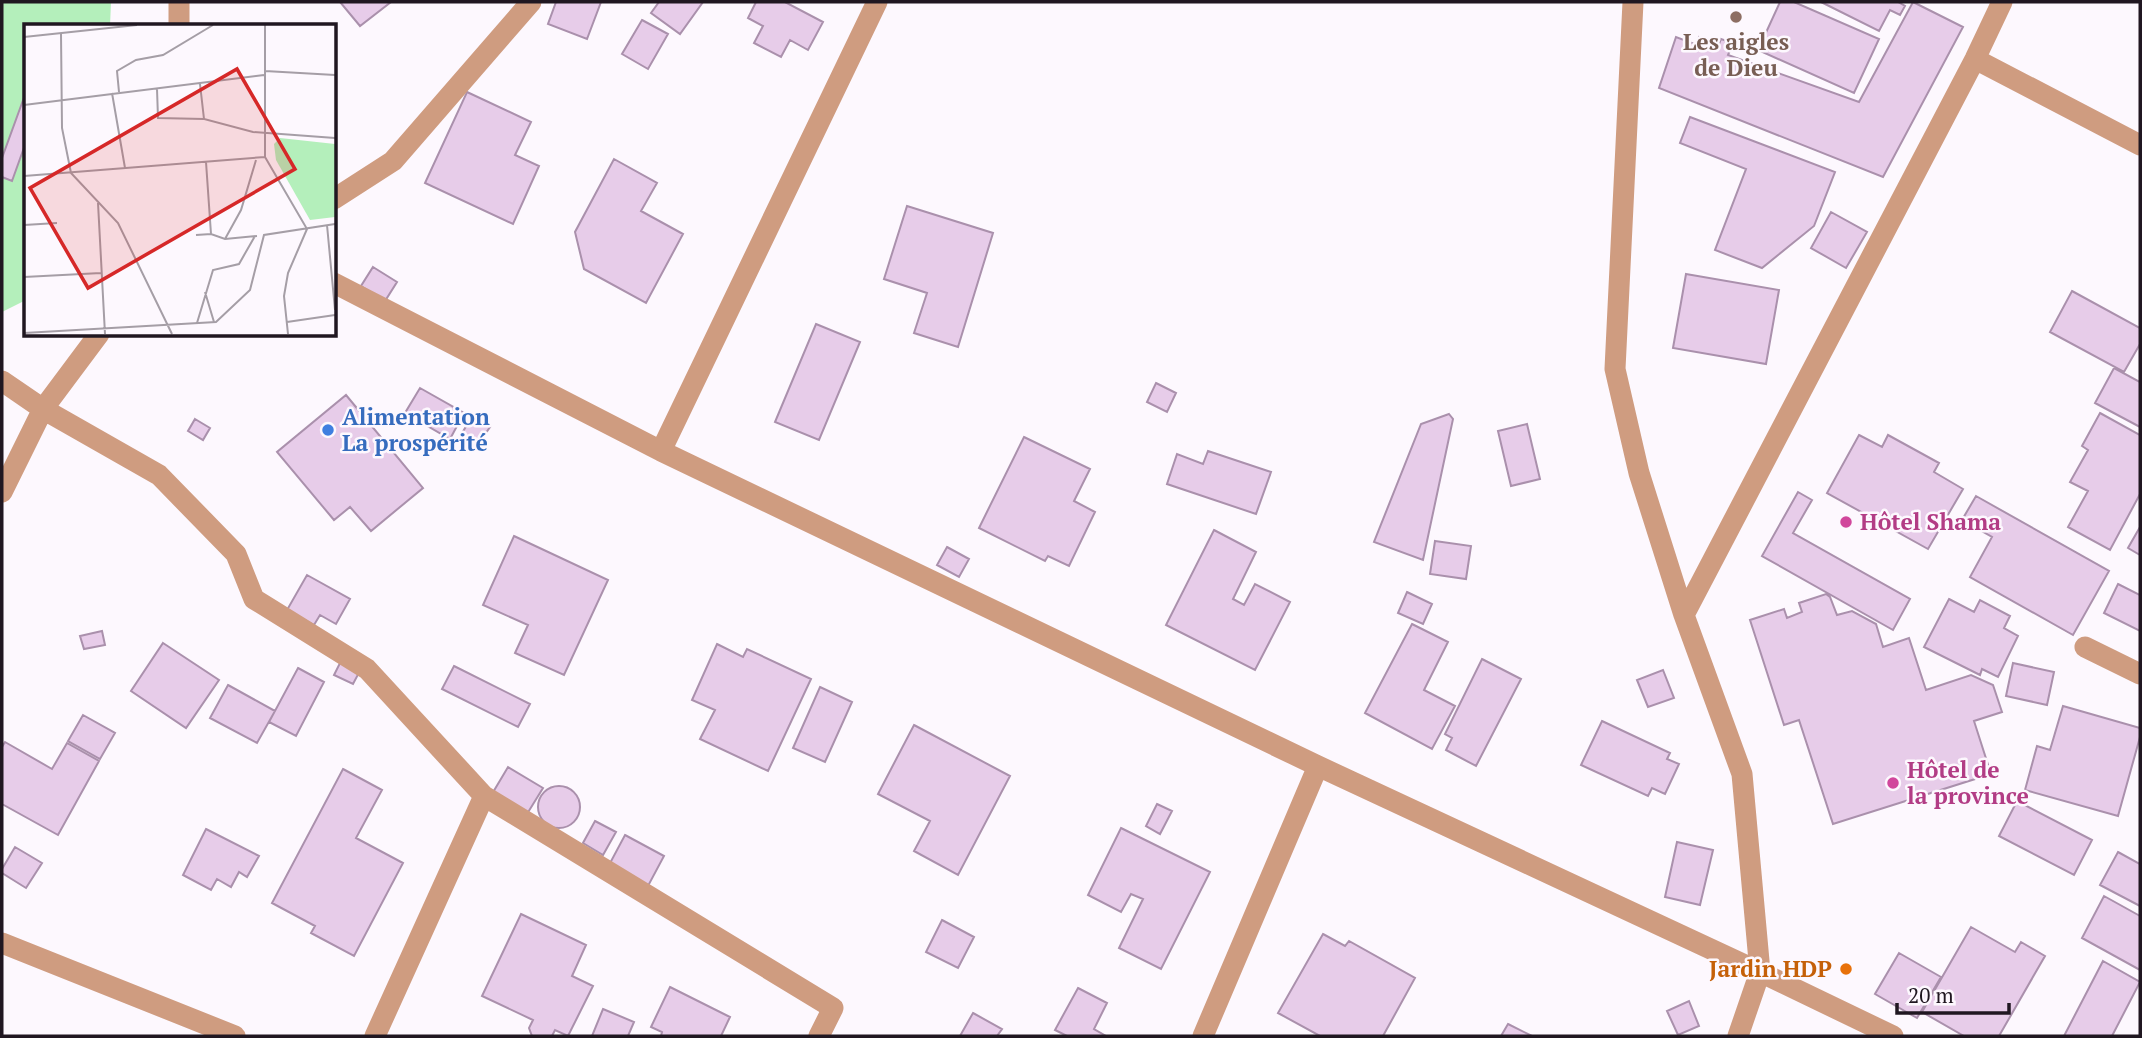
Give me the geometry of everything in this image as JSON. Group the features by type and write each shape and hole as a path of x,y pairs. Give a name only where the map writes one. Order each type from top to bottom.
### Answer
{"street":[{"path":"179,2 179,24"},
{"path":"336,198 393,161 531,2"},
{"path":"661,451 877,2"},
{"path":"1633,2 1615,369 1639,473 1684,615 1742,774 1760,972 1738,1036"},
{"path":"1684,615 1975,59 2002,2"},
{"path":"1975,59 2140,145"},
{"path":"336,284 661,451 1318,766 1893,1036"},
{"path":"2,492 43,410 98,336"},
{"path":"2,381 43,410 159,475 236,554 254,599 367,669 484,796 833,1009 819,1036"},
{"path":"2085,648 2140,674"},
{"path":"1203,1036 1318,766"},
{"path":"375,1036 484,796"},
{"path":"2,943 234,1036"}],"green space":[{"path":"2,2 111,2 110,24 24,24 24,301 2,312"}],"building":[{"path":"340,2 391,2 360,26"},
{"path":"556,2 601,2 587,39 548,24"},
{"path":"659,2 703,2 680,34 651,13"},
{"path":"756,2 785,2 823,22 808,50 790,40 781,57 754,43 763,26 748,18"},
{"path":"1780,2 1794,2 1879,39 1854,93 1758,50"},
{"path":"1821,2 1898,2 1905,6 1900,15 1890,10 1879,31"},
{"path":"1913,2 1963,27 1883,177 1659,88 1676,37 1697,45 1699,37 1719,44 1721,39 1733,43 1728,55 1859,102"},
{"path":"642,20 668,34 648,69 622,54"},
{"path":"467,92 531,122 515,155 539,166 513,224 425,183"},
{"path":"24,98 24,148 12,181 2,177 2,158"},
{"path":"1690,117 1835,172 1814,226 1762,268 1715,250 1746,169 1680,143"},
{"path":"614,159 657,183 641,211 683,234 646,303 584,269 575,232"},
{"path":"907,206 993,233 958,347 914,333 927,293 884,279"},
{"path":"1831,212 1867,232 1846,268 1811,248"},
{"path":"373,267 397,282 385,301 361,286"},
{"path":"1686,274 1779,290 1766,364 1673,348"},
{"path":"2072,291 2140,328 2140,344 2124,372 2050,332"},
{"path":"816,324 860,342 819,440 775,422"},
{"path":"2114,368 2140,382 2140,427 2095,403"},
{"path":"1156,383 1176,393 1167,412 1147,402"},
{"path":"420,388 464,413 450,439 405,413"},
{"path":"346,395 423,488 371,531 350,507 334,520 277,452"},
{"path":"2100,413 2140,435 2140,494 2110,550 2068,527 2088,491 2070,482 2088,450 2082,446"},
{"path":"1449,414 1453,419 1423,560 1374,542 1421,424"},
{"path":"472,417 490,427 479,443 462,433"},
{"path":"195,419 210,428 203,440 188,431"},
{"path":"1527,424 1540,479 1511,486 1498,431"},
{"path":"1859,435 1882,447 1888,435 1939,463 1934,472 1963,489 1928,549 1827,493"},
{"path":"1024,437 1090,469 1074,501 1095,512 1069,566 1048,556 1045,561 979,528"},
{"path":"1208,451 1271,472 1256,514 1167,484 1177,454 1203,464"},
{"path":"1798,492 1812,500 1793,533 1910,599 1893,630 1762,556"},
{"path":"1976,496 2109,571 2073,635 1970,577 1992,537 1962,520"},
{"path":"2140,527 2140,555 2128,548"},
{"path":"1214,530 1256,552 1233,599 1244,605 1255,584 1290,602 1255,670 1166,625"},
{"path":"514,536 608,580 564,675 515,653 528,625 483,605"},
{"path":"1435,541 1471,546 1466,579 1430,574"},
{"path":"947,547 969,559 959,577 937,565"},
{"path":"307,575 350,599 336,624 320,615 314,625 287,610"},
{"path":"2118,584 2140,595 2140,631 2104,613"},
{"path":"1407,592 1432,604 1423,624 1398,613"},
{"path":"1826,594 1830,597 1837,615 1852,611 1876,624 1883,647 1909,638 1926,690 1971,675 1993,685 2002,712 1974,721 1991,774 1833,824 1799,720 1784,725 1750,620 1784,609 1787,618 1802,612 1799,603"},
{"path":"1949,599 1974,612 1980,600 2010,616 2004,628 2018,636 1998,677 1982,669 1980,675 1924,647"},
{"path":"1412,624 1448,642 1424,690 1455,706 1432,749 1365,713"},
{"path":"102,631 105,645 84,649 80,636"},
{"path":"163,643 219,680 186,728 131,691"},
{"path":"717,644 743,657 747,649 811,679 768,771 700,739 715,710 692,700"},
{"path":"343,657 362,667 353,684 334,675"},
{"path":"1482,659 1521,679 1476,766 1446,750 1452,738 1445,734"},
{"path":"2013,663 2054,672 2047,705 2006,696"},
{"path":"454,666 530,704 518,727 442,689"},
{"path":"298,668 324,682 296,736 269,722"},
{"path":"1663,670 1674,698 1648,707 1637,680"},
{"path":"228,685 275,711 257,743 210,718"},
{"path":"820,687 852,702 825,762 793,748"},
{"path":"2063,706 2140,728 2140,737 2118,816 2025,790 2037,746 2050,750"},
{"path":"83,715 115,733 100,759 68,741"},
{"path":"1602,721 1670,753 1667,759 1679,764 1665,794 1652,788 1648,796 1581,765"},
{"path":"914,725 1010,776 958,875 914,851 930,821 878,794"},
{"path":"5,742 52,769 67,743 99,761 58,835 2,804 2,747"},
{"path":"508,767 543,788 527,814 492,794"},
{"path":"343,769 382,790 356,838 403,863 354,956 311,933 315,926 272,903"},
{"path":"559,786 574,792 580,807 574,822 559,828 544,822 538,807 544,792"},
{"path":"2017,801 2092,840 2074,875 1999,836"},
{"path":"1157,804 1172,811 1160,834 1146,826"},
{"path":"595,821 616,832 603,855 583,843"},
{"path":"1121,828 1210,872 1161,969 1119,948 1143,899 1131,894 1121,912 1088,895"},
{"path":"206,829 259,856 247,877 239,872 231,887 217,879 211,890 183,875"},
{"path":"625,835 664,856 648,886 609,865"},
{"path":"1677,842 1713,850 1700,905 1665,897"},
{"path":"15,847 42,863 26,888 2,873"},
{"path":"2118,852 2140,864 2140,906 2100,885"},
{"path":"2104,896 2140,916 2140,970 2082,938"},
{"path":"521,914 586,945 572,976 593,986 568,1036 555,1030 552,1036 532,1036 529,1028 533,1020 482,996"},
{"path":"942,920 974,937 958,968 926,952"},
{"path":"1971,927 2015,952 2021,942 2045,956 1999,1036 1964,1036 1922,1012"},
{"path":"1323,934 1345,946 1349,941 1415,978 1383,1036 1320,1036 1278,1013"},
{"path":"1899,953 1941,977 1917,1018 1875,994"},
{"path":"2103,961 2140,982 2112,1036 2064,1036"},
{"path":"670,987 730,1017 721,1036 661,1036 662,1032 651,1027"},
{"path":"1078,988 1107,1003 1094,1029 1106,1036 1067,1036 1055,1030"},
{"path":"1689,1001 1699,1026 1678,1035 1667,1011"},
{"path":"603,1009 634,1022 628,1036 592,1036"},
{"path":"973,1013 1002,1029 997,1036 960,1036"},
{"path":"1508,1024 1532,1036 1501,1036"}],"place":[{"name":"Les aigles de Dieu","path":"1736,17"},
{"name":"Alimentation La prospérité","path":"328,430"},
{"name":"Hôtel Shama","path":"1846,522"},
{"name":"Hôtel de la province","path":"1893,783"},
{"name":"Jardin HDP","path":"1846,969"}]}
